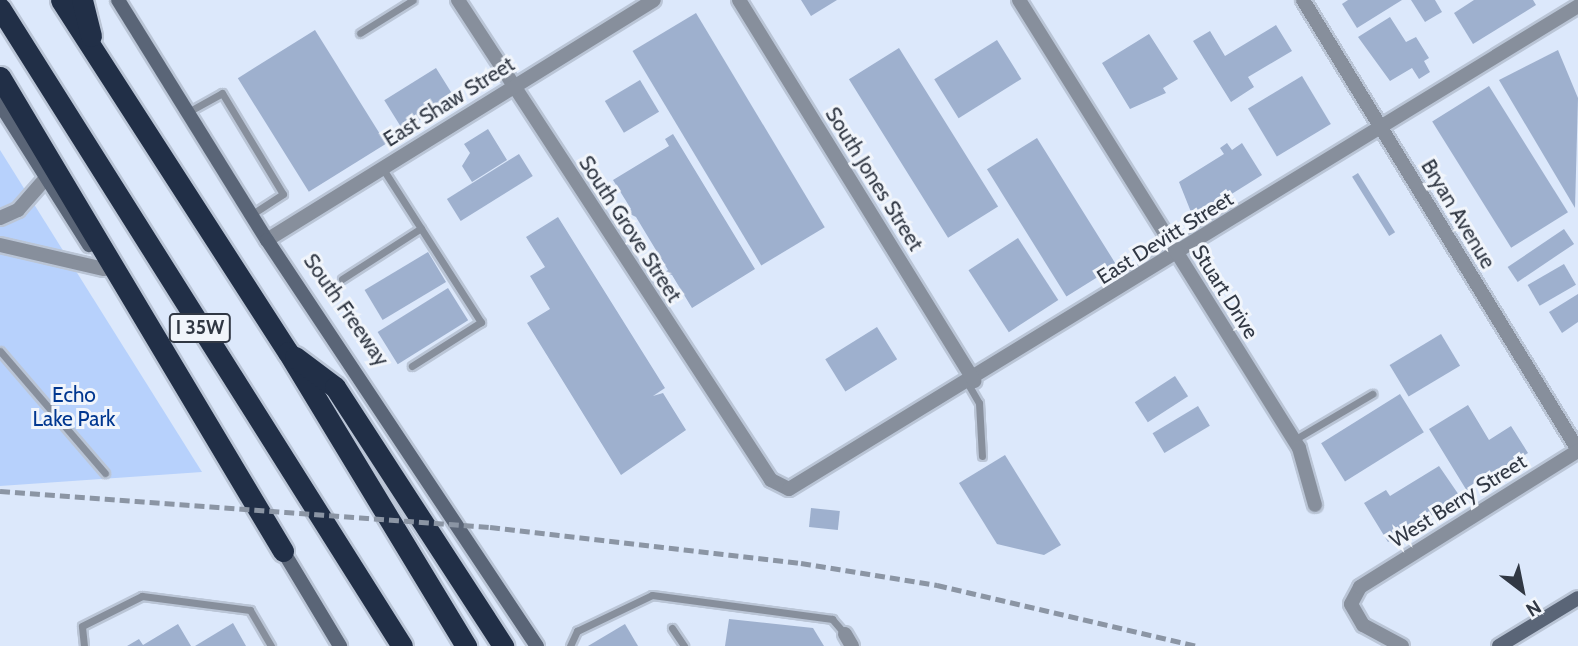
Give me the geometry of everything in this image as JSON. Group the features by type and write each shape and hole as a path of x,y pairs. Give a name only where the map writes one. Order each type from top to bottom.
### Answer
{"highway":[{"name":"I 35W","path":"61,0 288,352 466,646"},
{"path":"82,0 95,55"},
{"name":"I 35W","path":"0,8 402,646"},
{"path":"0,77 283,551"},
{"path":"288,352 335,387 503,646"}],"main road":[{"name":"South Freeway","path":"118,0 267,240 537,646"},
{"path":"0,104 283,551 340,646"},
{"path":"1499,646 1578,598"}],"street":[{"name":"South Grove Street","path":"458,0 512,88 771,481"},
{"name":"East Shaw Street","path":"267,240 654,0"},
{"name":"South Jones Street","path":"739,0 971,382"},
{"name":"Stuart Drive","path":"1019,0 1294,440 1315,505"},
{"name":"Bryan Avenue","path":"1303,0 1578,450"},
{"name":"East Devitt Street","path":"771,481 789,489 813,478 1177,256 1578,6"},
{"path":"0,218 18,210 47,178"},
{"path":"0,245 104,269"},
{"name":"West Berry Street","path":"1402,646 1363,625 1351,604 1360,587 1578,450"}],"lane":[{"path":"360,33 413,0"},
{"path":"187,112 222,93 282,194 251,215"},
{"path":"382,168 481,323 412,366"},
{"path":"342,279 421,228"},
{"path":"0,351 105,472"},
{"path":"971,382 979,403 982,456"},
{"path":"1294,440 1372,394"},
{"path":"569,646 578,631 652,595 832,619 849,640"},
{"path":"84,646 82,626 142,596 250,610 271,646"},
{"path":"673,628 684,646"}],"green space":[{"name":"Echo Lake Park","path":"0,150 202,472 0,486"}],"building":[{"path":"801,0 837,0 811,16"},
{"path":"1348,0 1402,0 1357,28 1342,4"},
{"path":"1411,0 1435,0 1442,12 1425,22"},
{"path":"1474,0 1533,0 1536,5 1473,44 1454,13"},
{"path":"696,13 825,227 761,265 633,51"},
{"path":"1390,17 1406,42 1416,37 1429,58 1424,61 1430,72 1419,79 1412,68 1390,81 1358,37"},
{"path":"1276,25 1292,51 1248,77 1254,87 1231,102 1193,41 1210,31 1225,56"},
{"path":"315,30 386,144 309,192 238,78"},
{"path":"1149,34 1178,79 1163,88 1166,93 1130,109 1102,63"},
{"path":"997,40 1021,79 959,118 934,79"},
{"path":"899,48 998,207 948,238 849,79"},
{"path":"1558,50 1578,98 1575,208 1499,80"},
{"path":"436,68 455,99 403,131 384,100"},
{"path":"1302,76 1331,124 1277,156 1248,108"},
{"path":"640,80 659,112 624,133 605,101"},
{"path":"1489,86 1568,212 1511,248 1432,122"},
{"path":"488,129 507,160 472,182 462,166 470,153 464,144"},
{"path":"673,134 755,269 692,308 672,275 664,273 668,270 636,217 626,212 631,209 613,180 669,146 665,139"},
{"path":"1037,138 1116,265 1066,296 987,169"},
{"path":"1227,143 1232,150 1242,143 1262,175 1198,215 1191,212 1179,182 1224,154 1220,148"},
{"path":"519,154 533,176 461,221 447,199"},
{"path":"1358,173 1395,232 1389,236 1352,177"},
{"path":"558,217 665,388 653,396 663,393 686,430 621,475 527,323 550,309 530,276 545,267 526,237"},
{"path":"1564,229 1574,244 1518,282 1508,267"},
{"path":"1018,238 1058,300 1009,332 969,270"},
{"path":"428,252 446,282 383,320 365,290"},
{"path":"1564,264 1576,285 1540,306 1528,285"},
{"path":"448,288 468,320 398,364 378,332"},
{"path":"1578,294 1578,322 1562,333 1549,312"},
{"path":"877,327 897,359 845,392 825,359"},
{"path":"1441,334 1460,366 1409,397 1390,365"},
{"path":"1175,376 1188,396 1148,422 1135,402"},
{"path":"1400,394 1424,432 1345,481 1321,443"},
{"path":"1468,405 1489,440 1511,426 1528,453 1467,491 1429,429"},
{"path":"1198,406 1210,426 1164,453 1153,433"},
{"path":"1005,455 1061,545 1044,555 997,544 959,483"},
{"path":"1439,466 1461,498 1388,542 1364,503 1386,490 1390,496"},
{"path":"811,508 840,511 838,530 809,527"},
{"path":"729,619 813,628 824,646 725,646"},
{"path":"233,623 246,646 195,646"},
{"path":"178,624 191,646 127,646 139,639 143,645"},
{"path":"625,624 638,646 588,646"}],"railway":[{"path":"0,491 490,527 801,563 937,585 1198,646"}]}
